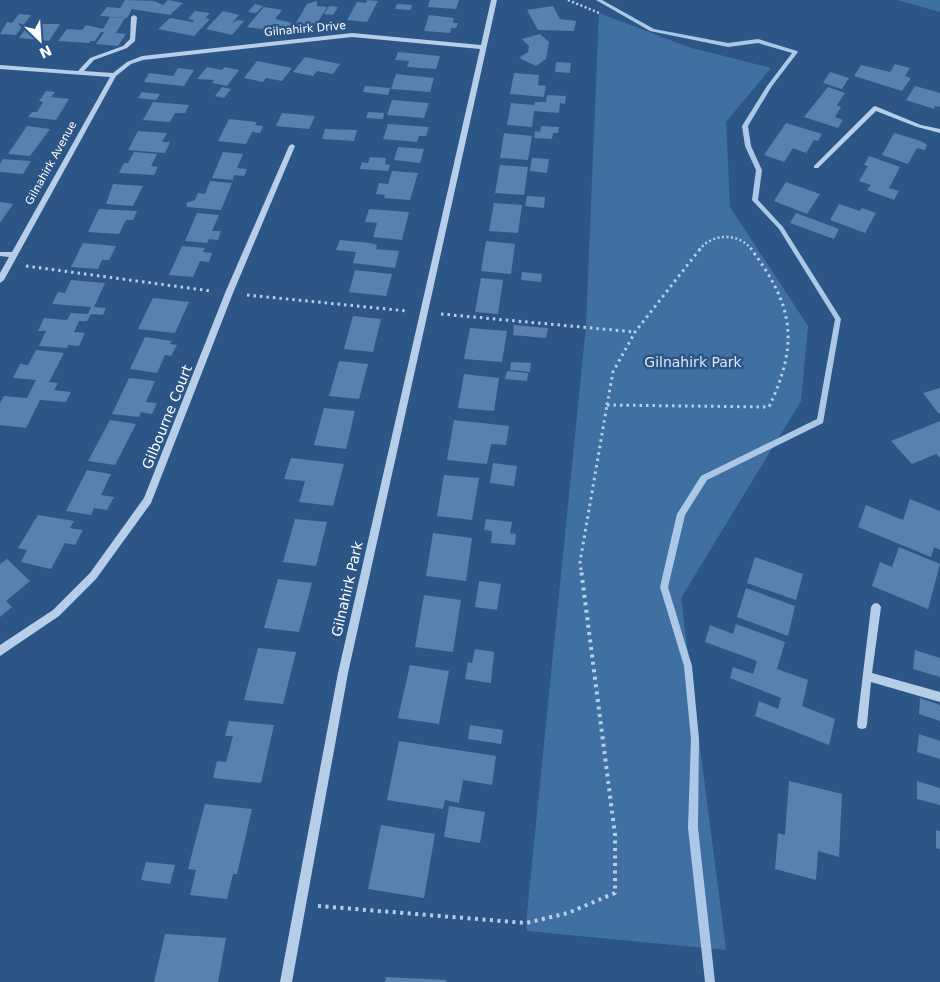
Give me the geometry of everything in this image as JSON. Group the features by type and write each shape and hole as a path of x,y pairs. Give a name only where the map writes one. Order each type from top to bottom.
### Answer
{"street":[{"name":"Gilnahirk Park","path":"286,982 343,673 494,0"},
{"path":"80,72 92,59 125,47 133,40 134,17"},
{"name":"Gilnahirk Drive","path":"129,63 151,57 352,35 483,47"},
{"name":"Gilnahirk Avenue","path":"0,280 114,75 129,63"},
{"path":"0,67 114,75"},
{"path":"816,167 875,108 919,126 940,131"},
{"name":"Gilbourne Court","path":"0,651 62,607 93,576 148,500 229,293 292,146"},
{"path":"0,254 13,255"},
{"path":"862,724 876,607"},
{"path":"867,676 940,697"}],"path":[{"path":"568,0 599,13"},
{"path":"300,904 526,923 568,913 615,892 616,835 580,562 607,406 613,372 635,332 704,243 716,237 730,236 746,242 770,279 787,317 789,348 783,378 769,407 607,406"},
{"path":"13,255 26,266 229,293 635,332"}],"green space":[{"path":"897,0 940,0 940,12"},
{"name":"Gilnahirk Park","path":"599,13 688,47 771,68 726,122 730,207 808,326 801,401 681,598 726,950 527,931 526,923 586,326"}],"building":[{"path":"125,0 154,1 163,5 168,0 183,3 170,15 132,9 127,18 100,16 107,7 120,8"},
{"path":"367,0 378,1 367,22 347,20 357,2 366,3"},
{"path":"430,0 459,0 456,9 428,7"},
{"path":"317,1 317,6 327,7 316,25 296,23 307,4"},
{"path":"255,4 263,6 256,13 248,12"},
{"path":"397,4 412,5 411,10 395,9"},
{"path":"329,6 338,7 333,15 324,14"},
{"path":"553,6 560,19 576,21 574,31 538,30 527,10"},
{"path":"264,7 282,10 275,19 293,23 286,32 247,27"},
{"path":"195,11 210,13 205,18 210,19 194,36 158,29 170,18 193,22 194,20 188,19"},
{"path":"223,11 239,15 232,23 238,20 244,21 232,35 206,29"},
{"path":"19,14 31,15 16,35 0,34 7,22 12,23"},
{"path":"429,15 454,18 453,23 458,23 456,28 451,28 450,33 424,31"},
{"path":"110,17 125,18 116,33 126,34 118,46 96,44 104,32 101,32 95,41 89,43 58,41 67,29 82,30 86,25 103,29"},
{"path":"37,24 60,24 49,41 19,38 28,26 35,27"},
{"path":"540,34 549,42 546,59 536,66 519,58 528,52 529,46 522,39"},
{"path":"398,52 440,56 436,69 407,67 409,61 395,60"},
{"path":"305,57 340,64 333,74 317,71 313,76 293,72"},
{"path":"257,61 292,68 282,81 266,78 263,82 244,78"},
{"path":"556,62 571,63 570,73 555,72"},
{"path":"895,64 910,68 905,76 911,78 902,91 854,76 861,65 890,72"},
{"path":"207,67 222,70 225,67 239,70 227,86 212,83 214,80 197,79"},
{"path":"178,68 194,70 184,86 144,82 149,73 173,76"},
{"path":"830,72 849,78 842,89 823,83"},
{"path":"514,73 539,75 538,85 546,86 544,97 510,94"},
{"path":"396,74 434,78 430,92 391,89"},
{"path":"365,86 390,88 388,95 363,92"},
{"path":"915,86 940,93 940,107 935,106 934,109 906,100"},
{"path":"222,87 231,89 224,98 215,96"},
{"path":"828,87 845,93 837,105 841,107 835,117 843,120 838,128 804,117"},
{"path":"46,91 55,92 51,97 69,99 56,120 28,117 32,112 37,112 43,102 39,101"},
{"path":"142,92 160,94 156,100 138,98"},
{"path":"547,95 566,96 565,104 560,103 559,113 534,111 532,127 507,125 511,103 534,105 535,102 546,102"},
{"path":"392,100 429,103 424,118 387,115"},
{"path":"153,102 189,105 185,113 175,113 170,122 143,120"},
{"path":"368,112 384,113 383,119 366,118"},
{"path":"282,113 315,116 309,129 276,126"},
{"path":"229,119 257,122 255,125 263,126 260,133 252,132 246,144 218,141"},
{"path":"786,123 822,134 818,141 814,140 806,153 793,148 784,162 764,155"},
{"path":"388,124 429,127 426,136 419,136 417,142 383,139"},
{"path":"27,126 50,129 30,156 8,154"},
{"path":"541,126 559,127 558,133 553,133 552,139 534,138 535,131 540,132"},
{"path":"325,129 357,130 354,141 322,139"},
{"path":"138,131 167,133 162,142 170,142 165,153 128,150"},
{"path":"504,133 532,136 528,160 500,158"},
{"path":"894,133 921,141 927,145 925,150 917,148 908,164 882,155"},
{"path":"398,147 424,149 420,163 394,160"},
{"path":"134,152 157,154 151,166 158,167 154,175 119,173 124,163 128,163"},
{"path":"223,152 243,154 237,168 247,169 244,176 234,175 233,180 212,178"},
{"path":"869,156 900,167 889,188 899,191 894,200 867,190 871,185 859,181 868,166 864,165"},
{"path":"370,157 386,158 385,164 390,165 388,171 360,169 362,162 368,163"},
{"path":"532,158 549,159 547,173 530,171"},
{"path":"3,159 31,161 23,174 0,172 0,164"},
{"path":"500,165 528,167 524,195 495,193"},
{"path":"392,171 418,173 410,200 384,198 385,195 376,194 379,183 388,184"},
{"path":"210,181 232,183 221,210 187,207 186,203 195,200 198,193 205,194"},
{"path":"786,182 820,194 807,214 774,201"},
{"path":"113,184 143,186 133,206 106,204"},
{"path":"527,196 545,197 544,208 525,206"},
{"path":"0,202 13,204 0,223"},
{"path":"494,203 522,205 518,233 489,231"},
{"path":"839,204 860,211 862,208 876,213 865,233 830,220"},
{"path":"99,209 137,211 133,220 126,220 119,234 88,232"},
{"path":"369,209 409,212 402,240 373,237 377,223 365,222"},
{"path":"197,213 219,215 212,231 221,231 218,240 209,239 207,243 185,241"},
{"path":"796,213 839,229 834,239 790,223"},
{"path":"340,240 370,243 377,245 376,249 399,251 395,268 353,263 356,252 336,250"},
{"path":"486,241 515,244 511,274 481,271"},
{"path":"83,243 116,246 109,260 102,260 98,269 71,267"},
{"path":"182,246 205,248 203,252 212,253 209,262 200,261 193,277 169,275"},
{"path":"355,270 392,274 386,296 349,292"},
{"path":"522,272 542,274 541,282 521,280"},
{"path":"481,278 503,280 498,314 475,312"},
{"path":"71,280 105,283 94,307 106,308 103,315 91,314 87,321 79,321 74,332 85,333 79,346 68,345 67,348 39,346 46,331 38,331 44,318 67,320 71,313 88,314 91,307 52,304 58,292 65,293"},
{"path":"153,298 189,302 175,333 138,329"},
{"path":"353,316 381,319 373,352 344,349"},
{"path":"514,325 548,328 546,338 513,335"},
{"path":"470,328 507,331 502,362 464,359"},
{"path":"145,337 172,341 170,344 177,345 171,356 165,355 157,373 130,369"},
{"path":"36,350 64,353 49,382 58,383 54,390 71,392 66,402 40,400 26,428 0,425 0,403 4,396 27,398 36,380 13,378 20,364 28,365"},
{"path":"339,361 368,364 359,399 329,396"},
{"path":"511,362 531,363 530,372 510,370"},
{"path":"507,371 528,373 527,381 505,379"},
{"path":"464,374 499,378 494,411 458,408"},
{"path":"129,378 155,381 146,402 157,403 152,414 141,412 139,417 112,414"},
{"path":"940,388 940,413 938,413 923,393"},
{"path":"324,408 355,411 346,449 314,445"},
{"path":"110,420 136,424 115,465 88,461"},
{"path":"454,420 509,426 506,445 491,444 487,464 447,460"},
{"path":"940,421 940,458 936,454 912,464 891,441"},
{"path":"291,458 344,464 333,506 299,502 305,481 284,479"},
{"path":"493,463 517,466 514,486 490,483"},
{"path":"87,470 111,474 101,495 114,497 107,510 94,508 91,515 66,511"},
{"path":"444,475 479,478 472,520 437,516"},
{"path":"910,499 940,511 940,550 934,547 931,557 858,527 866,505 903,520"},
{"path":"38,515 74,521 70,528 83,530 75,545 65,543 51,569 21,562 27,550 18,548"},
{"path":"295,519 327,522 316,566 283,562"},
{"path":"486,519 512,522 510,533 516,534 515,545 491,543 492,531 484,530"},
{"path":"433,533 472,538 466,581 426,576"},
{"path":"899,547 940,564 928,609 872,586 880,562 892,567"},
{"path":"755,557 803,574 796,600 747,583"},
{"path":"7,559 30,581 6,601 12,607 0,617 0,564"},
{"path":"278,579 312,583 299,632 264,628"},
{"path":"479,581 501,584 497,610 475,607"},
{"path":"746,588 795,606 788,636 737,617"},
{"path":"424,595 461,600 453,652 415,647"},
{"path":"736,624 785,642 777,669 808,680 802,706 835,719 829,745 755,716 759,701 778,709 781,698 730,678 733,667 753,674 757,661 705,642 710,625 733,634"},
{"path":"258,648 296,652 283,704 244,700"},
{"path":"475,649 494,652 491,683 465,679 468,662 472,663"},
{"path":"915,650 940,658 940,677 913,669"},
{"path":"410,665 449,671 439,724 398,718"},
{"path":"920,698 940,705 940,721 919,714"},
{"path":"229,721 274,725 261,783 213,778 217,761 226,762 233,736 225,736"},
{"path":"470,725 503,730 501,744 468,739"},
{"path":"919,734 940,741 940,759 917,752"},
{"path":"399,741 496,756 492,785 463,780 459,803 445,800 443,809 387,800"},
{"path":"789,781 842,794 839,857 818,851 816,880 775,869 778,833 785,835"},
{"path":"917,781 940,788 940,805 917,799"},
{"path":"205,804 252,809 237,874 233,874 227,899 190,895 196,870 188,869"},
{"path":"449,806 485,812 480,843 444,837"},
{"path":"381,825 435,834 424,898 368,889"},
{"path":"936,830 940,831 940,849 936,848"},
{"path":"146,862 175,865 170,884 141,880"},
{"path":"165,934 226,938 218,982 154,982"},
{"path":"386,977 447,980 446,982 385,982"}],"waterway":[{"path":"598,0 652,30 728,45 758,41 795,52 770,86 745,126 748,146 759,170 755,200 781,228 838,319 820,421 704,478 681,514 664,587 688,666 695,739 693,828 710,982"}]}
